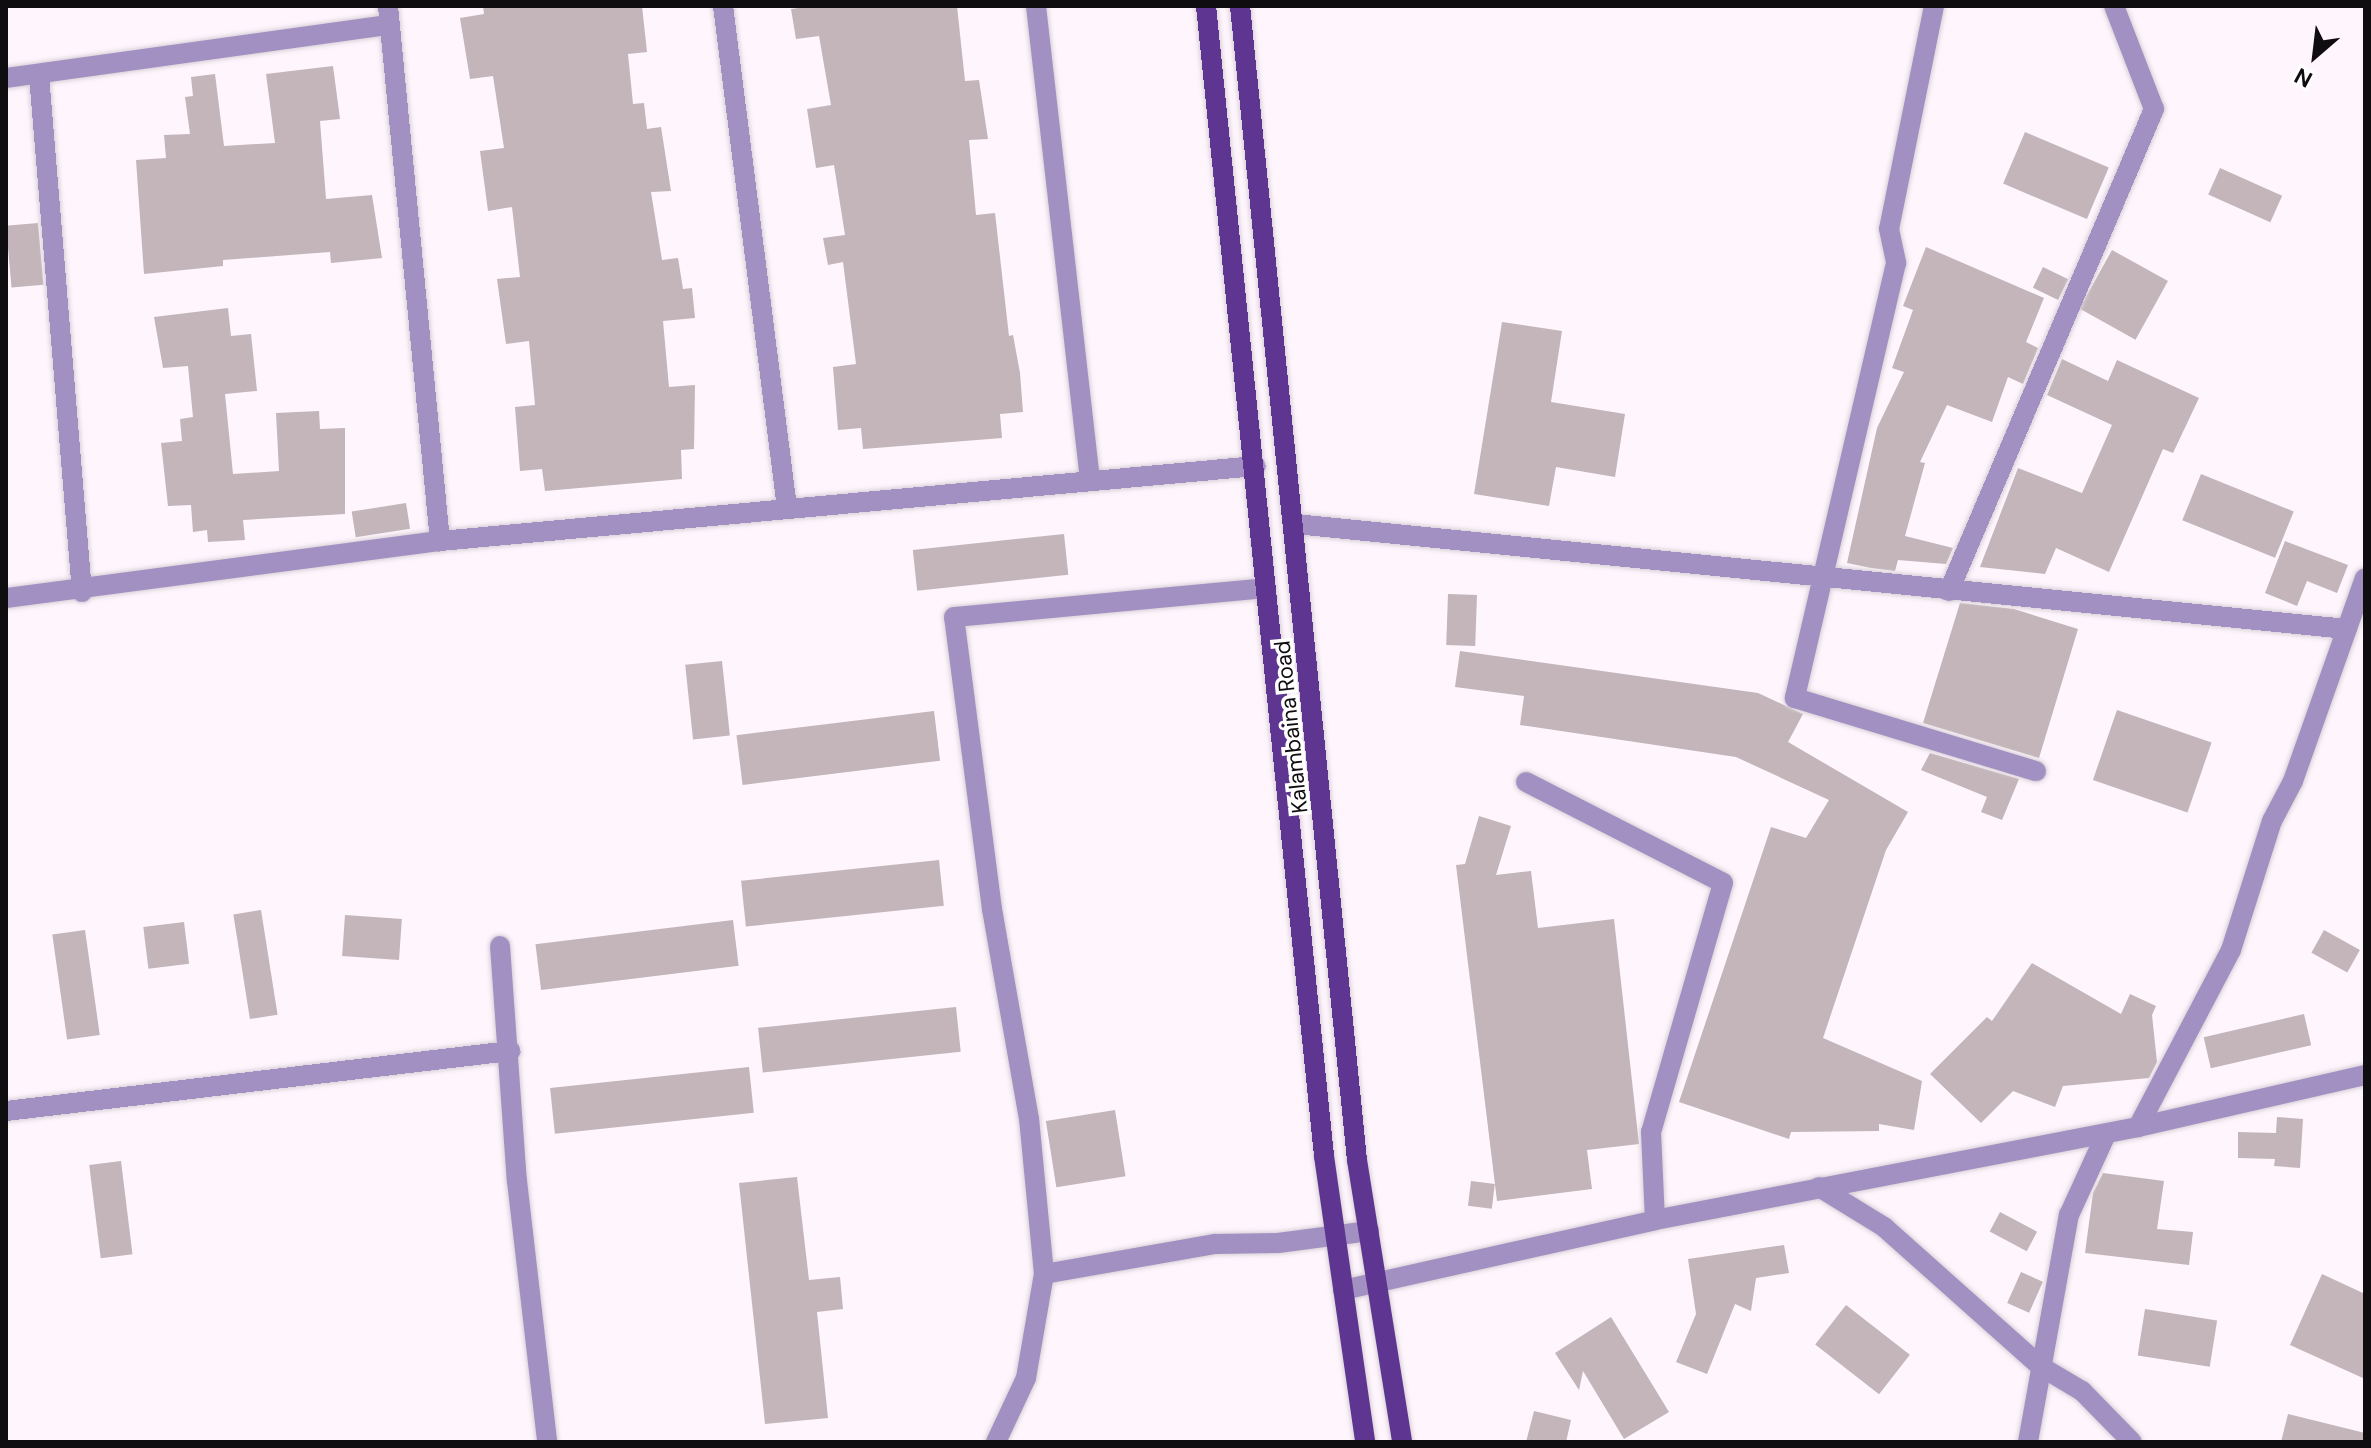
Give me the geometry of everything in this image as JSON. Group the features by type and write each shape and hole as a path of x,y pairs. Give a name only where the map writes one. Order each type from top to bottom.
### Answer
{"main road":[{"path":"1206,6 1256,466 1264,588 1335,1238 1365,1442"},
{"name":"Kalambaina Road","path":"1240,6 1295,524 1357,1160 1402,1442"}],"street":[{"path":"723,6 787,508"},
{"path":"1036,6 1090,481"},
{"path":"1934,6 1889,229 1896,263 1795,698 2036,771"},
{"path":"1949,591 2154,109 2114,6"},
{"path":"6,78 39,75 388,15 440,541"},
{"path":"39,75 82,592"},
{"path":"6,598 82,592 440,541 1256,466"},
{"path":"1295,524 2347,629"},
{"path":"2138,1127 2231,950 2272,821 2293,781 2365,578"},
{"path":"996,1442 1026,1378 1044,1274 1029,1119 992,909 954,617 1264,588"},
{"path":"1526,782 1723,883 1651,1132 1655,1220"},
{"path":"500,946 517,1181 547,1442"},
{"path":"6,1111 510,1051"},
{"path":"1343,1290 1655,1220 2106,1134 2365,1075"},
{"path":"2028,1442 2069,1215 2106,1134"},
{"path":"1819,1187 1884,1227 2040,1366 2082,1391 2132,1442"},
{"path":"1044,1274 1215,1244 1335,1238 1369,1231"}],"building":[{"path":"483,6 642,6 647,52 628,54 633,104 644,103 647,129 661,127 671,191 651,192 662,260 678,258 683,289 692,288 695,318 663,321 669,387 695,385 694,449 681,450 682,479 545,491 542,469 520,471 515,407 535,405 529,341 506,344 497,279 520,277 512,207 488,211 480,151 504,148 493,76 470,79 460,18 484,14"},
{"path":"813,6 957,6 965,81 979,80 988,139 969,140 976,215 995,213 1009,336 1013,335 1020,373 1023,412 1000,414 1002,438 863,449 861,428 838,430 833,367 856,364 843,262 828,265 823,238 845,235 834,165 816,168 807,109 831,105 819,36 796,39 791,9"},
{"path":"333,66 340,119 320,121 326,199 372,195 382,258 331,263 330,252 223,260 223,266 144,274 136,160 166,158 164,135 190,134 185,97 193,96 191,77 215,74 224,146 275,143 266,74"},
{"path":"2025,132 2109,168 2087,219 2003,184"},
{"path":"2220,168 2282,196 2270,222 2208,194"},
{"path":"38,223 43,285 12,288 6,226"},
{"path":"1926,247 2044,298 2026,342 2038,348 2023,384 2008,377 1992,422 1947,405 1920,462 1925,463 1905,536 1953,548 1946,564 1898,560 1895,571 1847,563 1877,428 1904,372 1892,368 1913,310 1903,306"},
{"path":"2112,250 2168,281 2135,340 2080,309"},
{"path":"2043,267 2068,279 2058,300 2033,288"},
{"path":"228,308 231,336 251,334 257,391 225,394 233,474 279,471 276,413 319,411 320,429 345,428 345,514 243,520 245,540 208,542 207,530 193,532 191,505 168,506 161,443 182,441 180,419 193,417 188,366 163,368 154,317"},
{"path":"1502,322 1562,331 1551,402 1625,414 1615,477 1556,467 1549,506 1474,494"},
{"path":"2062,359 2108,381 2117,360 2199,398 2173,453 2163,449 2109,572 2056,548 2045,574 1980,567 2018,468 2082,493 2112,425 2047,395"},
{"path":"2201,474 2294,511 2275,558 2182,520"},
{"path":"406,503 410,529 356,537 352,512"},
{"path":"1064,534 1068,575 917,591 913,550"},
{"path":"2285,541 2348,565 2337,593 2307,581 2297,606 2265,593"},
{"path":"1448,594 1477,595 1475,646 1446,645"},
{"path":"1960,603 2014,609 2078,629 2039,758 1923,723"},
{"path":"1460,651 1758,693 1803,714 1788,742 1908,812 1886,850 1823,1038 1922,1081 1914,1130 1879,1124 1879,1131 1791,1132 1789,1139 1679,1102 1771,827 1806,838 1829,800 1736,757 1520,725 1524,696 1455,687"},
{"path":"722,661 730,736 693,739 685,665"},
{"path":"2117,710 2212,743 2187,813 2093,780"},
{"path":"934,711 940,761 743,785 736,735"},
{"path":"1930,753 2019,779 2002,820 1981,812 1987,797 1921,770"},
{"path":"1479,816 1511,826 1496,875 1531,871 1538,928 1614,919 1639,1144 1587,1150 1592,1189 1497,1201 1456,865 1465,864"},
{"path":"939,860 944,906 746,927 741,881"},
{"path":"261,910 278,1015 250,1019 233,914"},
{"path":"345,915 402,919 399,960 342,956"},
{"path":"733,920 739,966 541,990 535,944"},
{"path":"184,922 189,964 148,969 143,927"},
{"path":"85,930 100,1035 67,1040 52,935"},
{"path":"2324,930 2360,950 2347,973 2311,953"},
{"path":"2032,963 2121,1014 2130,994 2156,1006 2152,1015 2157,1062 2149,1078 2063,1086 2055,1107 2013,1091 1981,1123 1930,1074 1987,1017 1992,1021"},
{"path":"956,1007 961,1052 763,1073 758,1028"},
{"path":"2304,1014 2311,1045 2211,1068 2204,1037"},
{"path":"749,1067 754,1113 555,1134 550,1088"},
{"path":"1115,1110 1125,1176 1056,1187 1046,1121"},
{"path":"2277,1117 2303,1119 2300,1168 2274,1166 2275,1159 2238,1158 2238,1132 2276,1133"},
{"path":"121,1161 132,1254 101,1258 89,1165"},
{"path":"2103,1173 2164,1181 2157,1229 2193,1232 2189,1265 2085,1253 2093,1193"},
{"path":"797,1177 809,1280 840,1277 843,1309 817,1312 828,1418 765,1424 739,1183"},
{"path":"1471,1181 1495,1184 1492,1209 1468,1206"},
{"path":"2000,1212 2037,1232 2027,1251 1990,1231"},
{"path":"1784,1245 1789,1273 1756,1278 1751,1311 1735,1304 1707,1374 1676,1362 1696,1314 1688,1259"},
{"path":"2021,1272 2043,1282 2029,1313 2007,1303"},
{"path":"2322,1274 2365,1294 2365,1379 2290,1345"},
{"path":"1846,1305 1910,1355 1879,1394 1815,1344"},
{"path":"2145,1309 2217,1320 2210,1367 2138,1355"},
{"path":"1611,1317 1669,1412 1624,1439 1583,1371 1579,1390 1555,1353"},
{"path":"1534,1411 1571,1420 1566,1442 1526,1442"},
{"path":"2288,1414 2365,1433 2365,1442 2281,1442"}]}
